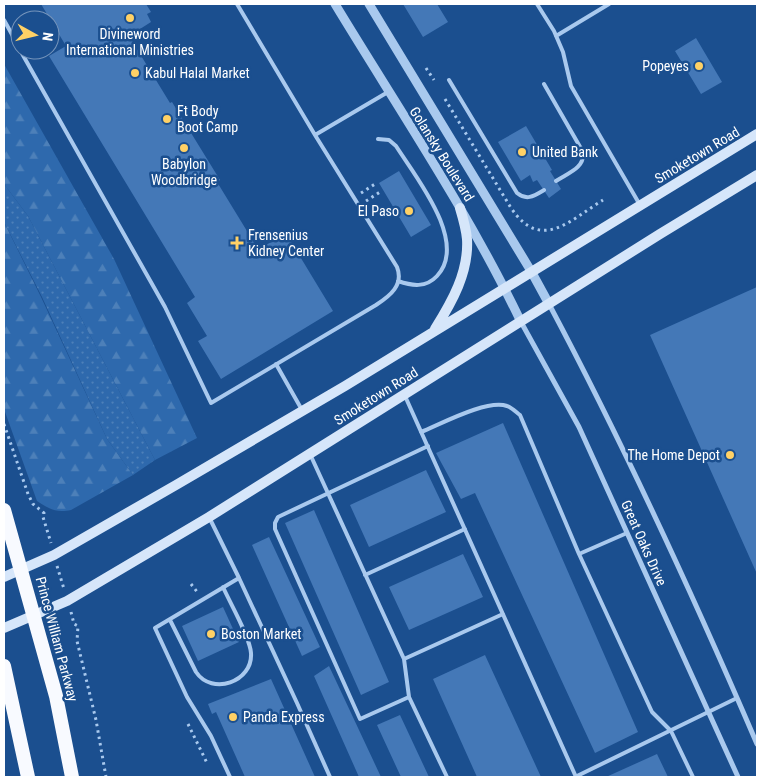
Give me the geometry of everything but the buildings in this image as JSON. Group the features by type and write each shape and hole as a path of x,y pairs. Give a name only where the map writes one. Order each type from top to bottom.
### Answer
{"highway":[{"name":"Prince William Parkway","path":"4,510 56,696 72,777"},
{"path":"4,666 28,777"}],"main road":[{"name":"Smoketown Road","path":"4,577 54,555 302,411 757,134"},
{"name":"Smoketown Road","path":"4,628 67,601 209,517 757,175"},
{"path":"433,332 448,309 464,267 467,249 460,208"}],"street":[{"name":"Golansky Boulevard","path":"334,4 460,208 521,322"},
{"name":"Golansky Boulevard","path":"369,4 532,272 549,304"},
{"name":"Great Oaks Drive","path":"549,304 599,399 636,476 738,698 757,744"},
{"name":"Great Oaks Drive","path":"521,322 579,427 738,777"}],"lane":[{"path":"26,60 165,307 211,403 376,305 393,291 398,281 399,272 315,136 237,4"},
{"path":"538,4 564,52 571,86 640,205"},
{"path":"556,36 609,4"},
{"path":"4,20 10,31"},
{"path":"449,80 517,193 522,198 530,198 544,190"},
{"path":"544,84 584,152 581,165 556,182"},
{"path":"315,136 388,92"},
{"path":"378,139 389,140 396,146 440,216 446,241 445,263 437,277 430,282 412,286 398,281"},
{"path":"276,364 302,411"},
{"path":"405,394 575,777 738,698"},
{"path":"421,432 478,408 494,405 507,406 520,414 579,554 652,712 671,731 693,777"},
{"path":"409,698 360,719 276,528 276,522 278,517 428,446"},
{"path":"310,454 404,660 409,698 447,777"},
{"path":"209,517 330,777"},
{"path":"365,575 465,529"},
{"path":"579,554 627,533"},
{"path":"230,777 211,736 187,697 155,628 239,578"},
{"path":"170,620 196,672 201,678 216,684 234,682 250,664 251,653 248,642 223,588"},
{"path":"404,660 502,614"}],"path":[{"path":"426,68 434,80"},
{"path":"354,198 375,184"},
{"path":"358,205 380,192"},
{"path":"4,424 28,494 36,507 44,513 43,517 67,601 74,624 78,626 77,641 96,720 106,777"},
{"path":"191,584 198,594"},
{"path":"188,724 207,763"}],"green space":[{"path":"4,64 114,259 197,438 155,460 28,216 4,184"},
{"path":"4,184 28,216 155,460 133,475 107,439 42,297 4,222"},
{"path":"4,222 107,439 133,475 71,510 53,510 37,501 4,409"}],"place":[{"name":"Divineword International Ministries","path":"130,18"},
{"name":"Popeyes","path":"699,66"},
{"name":"Kabul Halal Market","path":"135,73"},
{"name":"Ft Body Boot Camp","path":"167,119"},
{"name":"Babylon Woodbridge","path":"184,148"},
{"name":"United Bank","path":"522,152"},
{"name":"El Paso","path":"409,211"},
{"name":"Frensenius Kidney Center","path":"237,243"},
{"name":"The Home Depot","path":"730,455"},
{"name":"Boston Market","path":"211,634"},
{"name":"Panda Express","path":"233,717"}]}
